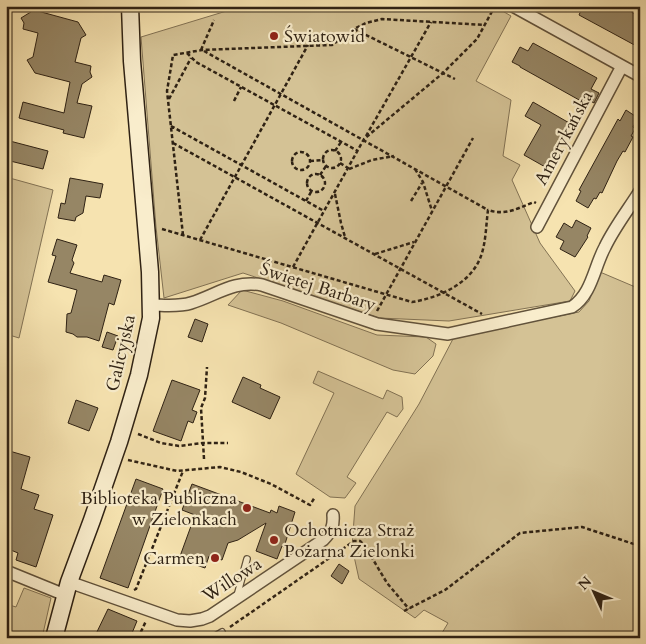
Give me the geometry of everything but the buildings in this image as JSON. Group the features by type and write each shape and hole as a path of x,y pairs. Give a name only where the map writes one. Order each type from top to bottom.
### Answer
{"street":[{"name":"Galicyjska","path":"54,638 67,588 119,442 139,376 148,336 151,305 150,272 132,61 130,6"},
{"path":"513,6 640,76"},
{"name":"Amerykańska","path":"536,227 622,66"},
{"name":"Świętej Barbary","path":"151,305 189,304 231,286 251,283 262,284 377,324 448,334 572,307 580,302 586,293 605,247 640,191"},
{"name":"Willowa","path":"6,572 156,612 177,620 202,619 210,616 323,540 332,529 334,524 333,515"}],"lane":[{"path":"236,598 247,559"},
{"path":"212,638 222,632"}],"path":[{"path":"364,139 443,73 478,39 495,6"},
{"path":"183,235 167,92 173,55 202,50 332,45 354,29 366,23 382,19 485,25"},
{"path":"202,50 214,20"},
{"path":"293,267 431,22"},
{"path":"354,29 455,80"},
{"path":"200,240 308,45"},
{"path":"202,50 488,210 498,213 515,211 525,206"},
{"path":"187,53 196,62 241,88 358,151"},
{"path":"168,100 192,57"},
{"path":"234,101 241,88"},
{"path":"171,126 324,211"},
{"path":"379,307 473,138"},
{"path":"335,151 341,142"},
{"path":"173,143 474,308"},
{"path":"326,166 324,156 328,151 335,151 340,155 340,163"},
{"path":"302,152 307,154 310,161 306,168 302,170 296,168 292,163 293,157 297,153 302,152"},
{"path":"348,169 372,160 394,156"},
{"path":"310,161 324,160"},
{"path":"340,163 348,169"},
{"path":"326,166 333,168 340,163"},
{"path":"320,175 326,166"},
{"path":"306,168 312,175 320,175"},
{"path":"414,168 423,182 432,211"},
{"path":"312,175 307,182 309,188 320,191 325,181 320,175"},
{"path":"411,201 423,182"},
{"path":"306,200 312,190"},
{"path":"335,192 341,224 346,238"},
{"path":"156,227 412,302 427,300 457,286 470,274 481,257 488,210"},
{"path":"375,254 415,242"},
{"path":"204,458 201,408 205,398 207,367"},
{"path":"132,432 179,446 203,443 228,443"},
{"path":"123,464 129,460 182,471 220,467 241,472 271,484 310,505 315,497"},
{"path":"129,594 136,589 182,471"},
{"path":"404,612 445,590 520,533 582,527 640,546"},
{"path":"222,632 354,541 360,541 365,546 387,583 409,609"},
{"path":"138,638 147,617 154,619 156,612"}],"shaded area":[{"path":"243,6 494,6 511,16 476,81 511,100 503,156 520,165 512,180 540,243 575,291 570,301 449,321 379,318 243,273 164,298 156,227 141,37"},
{"path":"6,177 53,190 19,338 6,334"},
{"path":"600,272 640,289 640,638 439,638 448,623 424,610 415,618 359,579 352,547 355,506 419,404 454,337 579,312 589,301"},
{"path":"242,290 283,301 377,335 426,337 436,344 433,356 415,374 393,370 281,323 228,305"},
{"path":"318,371 383,399 387,390 402,397 403,409 397,417 387,412 347,477 356,483 345,498 330,497 296,474 334,393 313,383"},
{"path":"24,588 51,598 42,638 6,638 6,604 16,607"}],"place":[{"name":"Światowid","path":"274,36"},
{"name":"Biblioteka Publiczna w Zielonkach","path":"247,508"},
{"name":"Ochotnicza Straż Pożarna Zielonki","path":"274,540"},
{"name":"Carmen","path":"215,558"}]}
